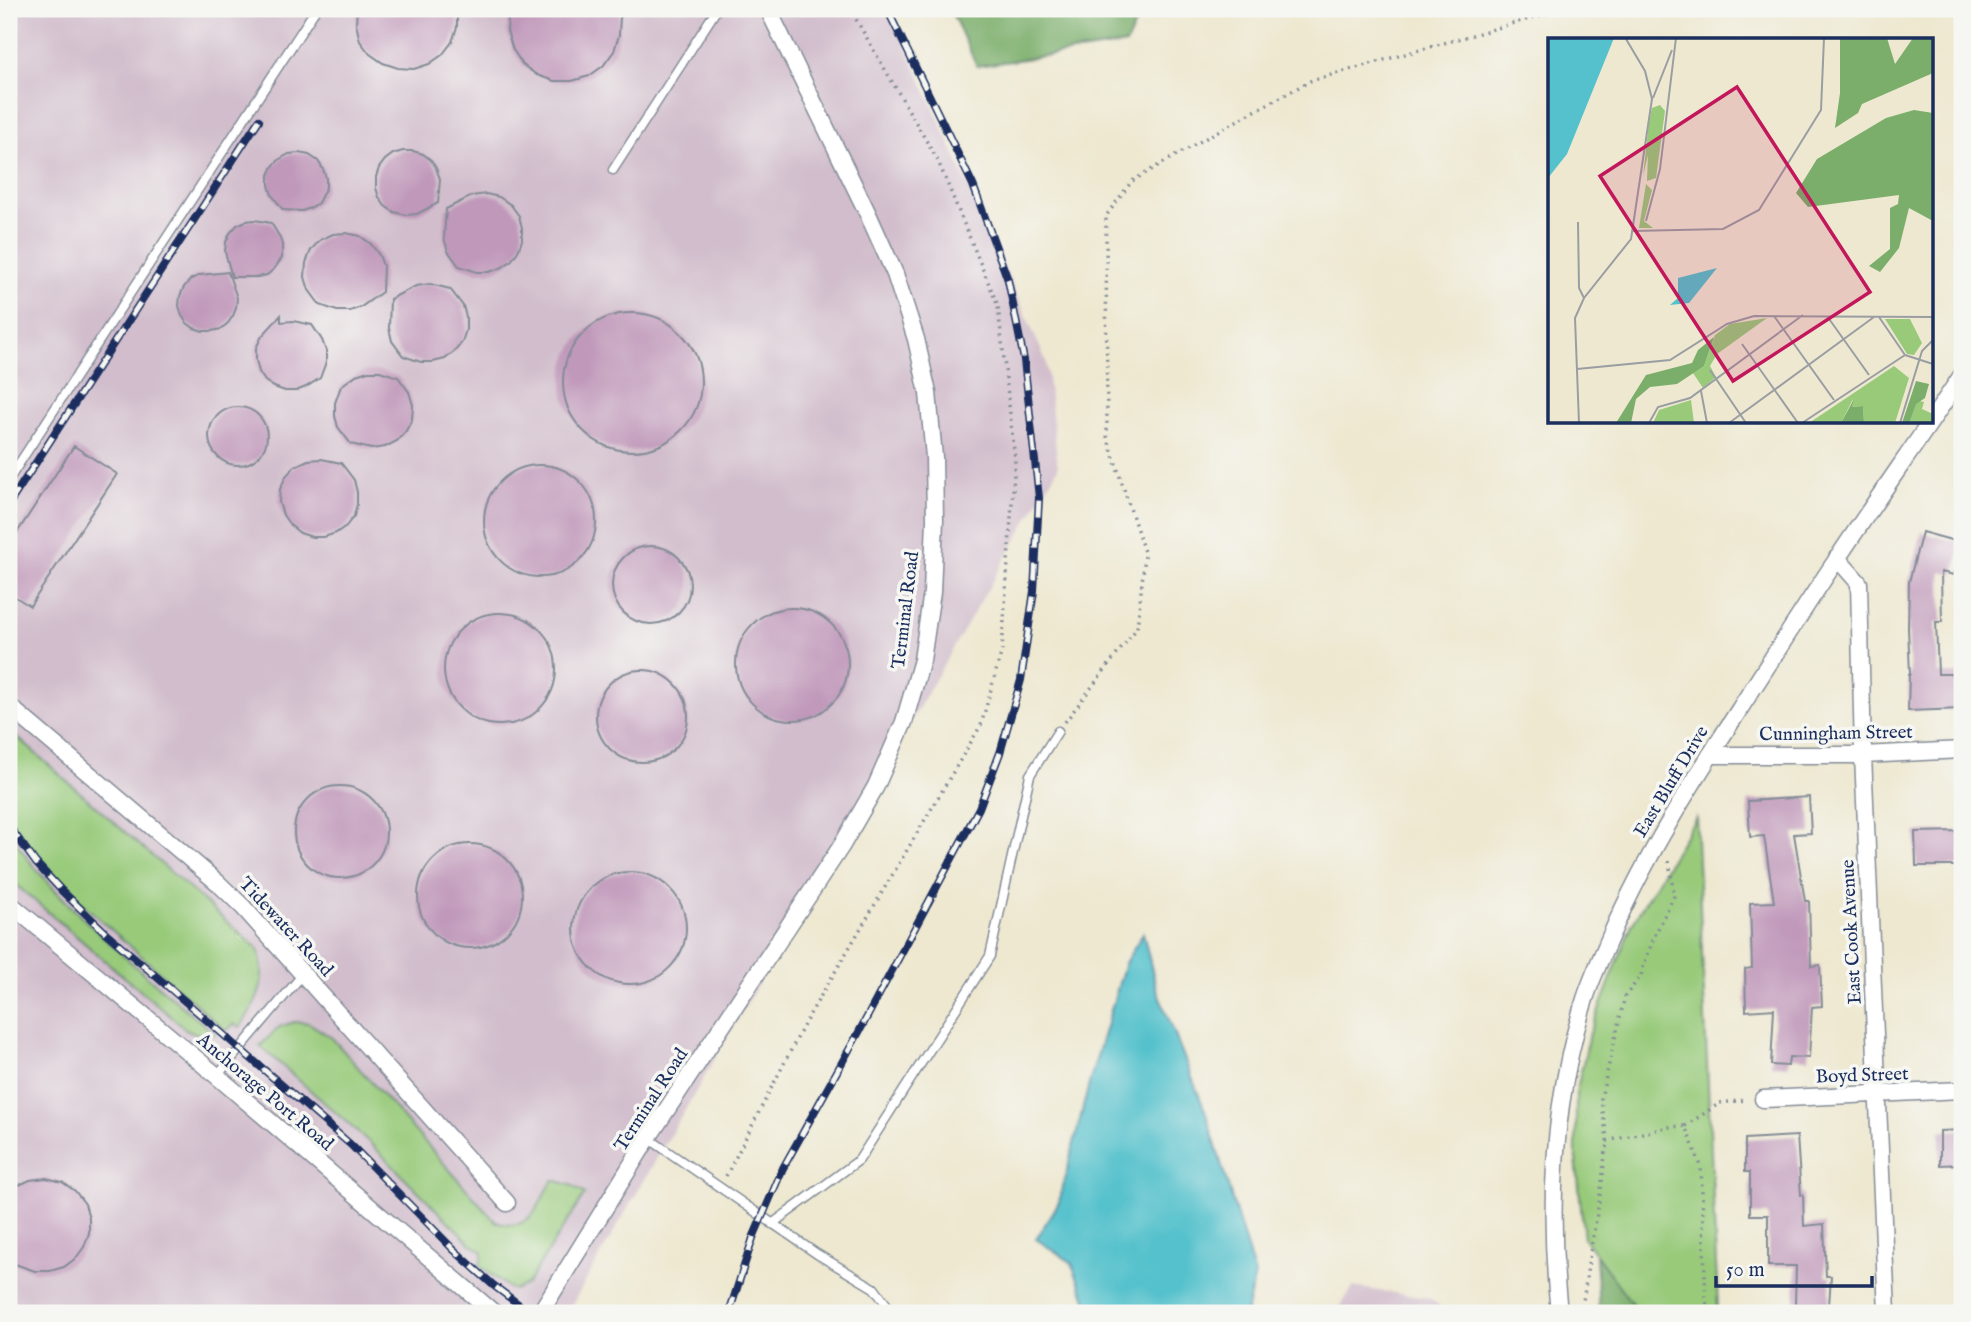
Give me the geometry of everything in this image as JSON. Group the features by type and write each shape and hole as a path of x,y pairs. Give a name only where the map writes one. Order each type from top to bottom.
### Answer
{"street":[{"name":"Terminal Road","path":"540,1313 649,1138 842,845 876,786 904,722 922,660 932,592 934,457 928,393 916,339 895,275 869,214 768,9"},
{"name":"East Bluff Drive","path":"1559,1313 1554,1264 1555,1176 1561,1108 1571,1049 1586,996 1604,951 1629,895 1665,827 1837,558 1954,401 1962,375"},
{"name":"East Cook Avenue","path":"1837,558 1859,583 1863,755 1887,1313"},
{"name":"Tidewater Road","path":"9,706 217,882 268,933 507,1203"},
{"name":"Cunningham Street","path":"1710,755 1863,755 1962,750"},
{"name":"Anchorage Port Road","path":"9,903 217,1076 494,1313"},
{"name":"Boyd Street","path":"1763,1099 1962,1090"}],"lane":[{"path":"9,479 316,9"},
{"path":"613,170 717,9"},
{"path":"772,1224 859,1160 990,956 1030,775 1058,732"},
{"path":"217,1076 303,973"},
{"path":"649,1138 772,1224 874,1288 893,1313"}],"path":[{"path":"1058,732 1137,628 1145,555 1107,436 1106,216 1132,181 1310,81 1564,9"},
{"path":"1580,1313 1604,1182 1605,1150 1608,1146 1601,1098 1625,996 1641,976 1654,937 1674,896 1665,827"},
{"path":"1607,1141 1685,1126 1720,1103 1763,1099"},
{"path":"1685,1126 1701,1166 1706,1301 1709,1313"}],"shaded area":[{"path":"9,9 890,9 1046,361 1058,468 567,1313 9,1313"},
{"path":"1353,1287 1429,1298 1449,1313 1336,1313"}],"green space":[{"path":"950,9 1142,9 1126,44 977,66"},
{"path":"9,730 258,949 262,971 260,990 240,1027 234,1024 226,1031 61,885 16,832 9,820"},
{"path":"1696,817 1718,1308 1721,1313 1639,1313 1584,1239 1576,1157 1576,1093 1590,1033 1632,924"},
{"path":"9,832 37,870 79,914 215,1034 198,1034 187,1030 9,879"},
{"path":"294,1022 309,1023 332,1038 495,1221 507,1225 524,1221 537,1208 553,1180 573,1186 585,1194 527,1284 515,1290 509,1288 480,1266 483,1252 471,1244 370,1143 260,1046 279,1027"},
{"path":"1596,1255 1599,1259 1639,1313 1599,1313"}],"water":[{"path":"1143,933 1156,987 1206,1113 1255,1275 1246,1313 1151,1313 1139,1306 1088,1304 1071,1262 1036,1239 1059,1202 1090,1080 1125,963"}],"building":[{"path":"357,9 457,9 457,27 452,42 442,55 429,64 414,69 398,68 383,63 370,54 360,41 356,24"},
{"path":"509,9 617,9 620,17 619,35 614,51 603,66 589,76 572,81 554,81 537,75 523,65 513,50 507,31"},
{"path":"403,151 423,154 431,160 440,179 438,203 417,214 394,212 385,206 376,188 379,168 393,154"},
{"path":"299,153 318,161 326,178 326,187 318,203 310,208 302,211 283,210 272,195 269,175 280,159"},
{"path":"486,194 499,197 511,205 519,216 522,240 511,261 489,272 477,272 459,266 448,251 444,238 446,209 472,196"},
{"path":"255,220 271,223 282,244 282,258 267,275 232,277 225,252 226,242 237,225"},
{"path":"333,234 360,236 371,244 379,255 383,266 382,292 361,307 350,311 337,311 320,305 309,290 305,277 306,263 311,250 320,240"},
{"path":"228,272 237,298 233,316 221,329 203,331 194,328 182,316 179,306 184,287 191,279 200,275"},
{"path":"430,284 450,289 463,306 466,330 462,342 445,359 421,362 403,356 392,341 389,328 390,299 416,286"},
{"path":"632,313 658,319 681,333 695,356 701,382 695,408 681,431 658,445 632,451 606,445 583,431 569,408 563,382 569,356 583,333 606,319"},
{"path":"281,315 281,322 293,321 312,325 326,351 326,362 320,378 296,391 285,391 265,381 256,360 256,348 262,336"},
{"path":"380,371 398,377 409,392 413,405 412,419 397,441 385,447 371,449 351,444 338,427 335,416 335,403 341,386 356,375"},
{"path":"238,407 254,412 262,420 267,436 262,452 254,460 238,465 222,460 214,452 209,436 214,420 222,412"},
{"path":"74,446 117,474 30,606 9,593 9,545"},
{"path":"321,459 341,463 354,480 357,504 354,516 346,526 324,537 312,537 300,533 283,515 279,502 280,489 295,466 308,460"},
{"path":"540,465 562,469 580,481 592,499 596,521 592,543 580,561 562,573 540,577 518,573 500,561 488,543 484,521 488,499 500,481 518,469"},
{"path":"1922,532 1962,543 1954,575 1941,572 1942,622 1936,622 1938,674 1962,674 1962,709 1908,711 1909,582"},
{"path":"651,546 666,549 679,557 687,570 690,585 687,600 679,613 666,621 651,624 636,621 623,613 615,600 612,585 615,570 623,557 636,549"},
{"path":"792,608 814,612 832,624 844,642 848,664 844,686 832,704 814,716 792,720 770,716 752,704 740,686 736,664 740,642 752,624 770,612"},
{"path":"500,613 522,617 540,629 552,647 556,669 552,691 540,709 522,721 500,725 478,721 460,709 448,691 444,669 448,647 460,629 478,617"},
{"path":"642,670 660,673 675,683 685,698 688,716 685,734 675,749 660,759 642,762 624,759 609,749 599,734 596,716 599,698 609,683 624,673"},
{"path":"340,786 358,789 373,799 383,814 386,832 383,850 373,865 358,875 340,878 322,875 307,865 297,850 294,832 297,814 307,799 322,789"},
{"path":"1809,797 1811,833 1794,834 1805,901 1809,901 1811,966 1820,965 1822,1006 1812,1007 1809,1058 1789,1057 1788,1066 1771,1065 1774,1009 1746,1011 1745,969 1752,968 1750,903 1774,902 1764,836 1750,837 1748,801"},
{"path":"1962,831 1962,866 1916,866 1915,832"},
{"path":"470,844 490,848 507,859 518,876 522,896 518,916 507,933 490,944 470,948 450,944 433,933 422,916 418,896 422,876 433,859 450,848"},
{"path":"630,872 652,876 670,888 682,906 686,928 682,950 670,968 652,980 630,984 608,980 590,968 578,950 574,928 578,906 590,888 608,876"},
{"path":"1962,1130 1962,1164 1940,1165 1940,1131"},
{"path":"1797,1136 1804,1226 1824,1224 1826,1276 1831,1276 1829,1305 1795,1304 1796,1266 1768,1266 1768,1215 1750,1215 1750,1172 1745,1172 1745,1139"},
{"path":"46,1178 62,1182 75,1191 85,1204 89,1233 76,1258 64,1267 35,1271 9,1262 9,1194 15,1187 30,1180"}],"railway":[{"path":"729,1313 753,1238 783,1168 979,808 1000,753 1021,680 1034,591 1039,498 1024,360 1008,280 973,185 887,9"},
{"path":"9,504 259,120"},
{"path":"9,826 36,863 106,933 351,1145 453,1249 493,1285 530,1313"}]}
